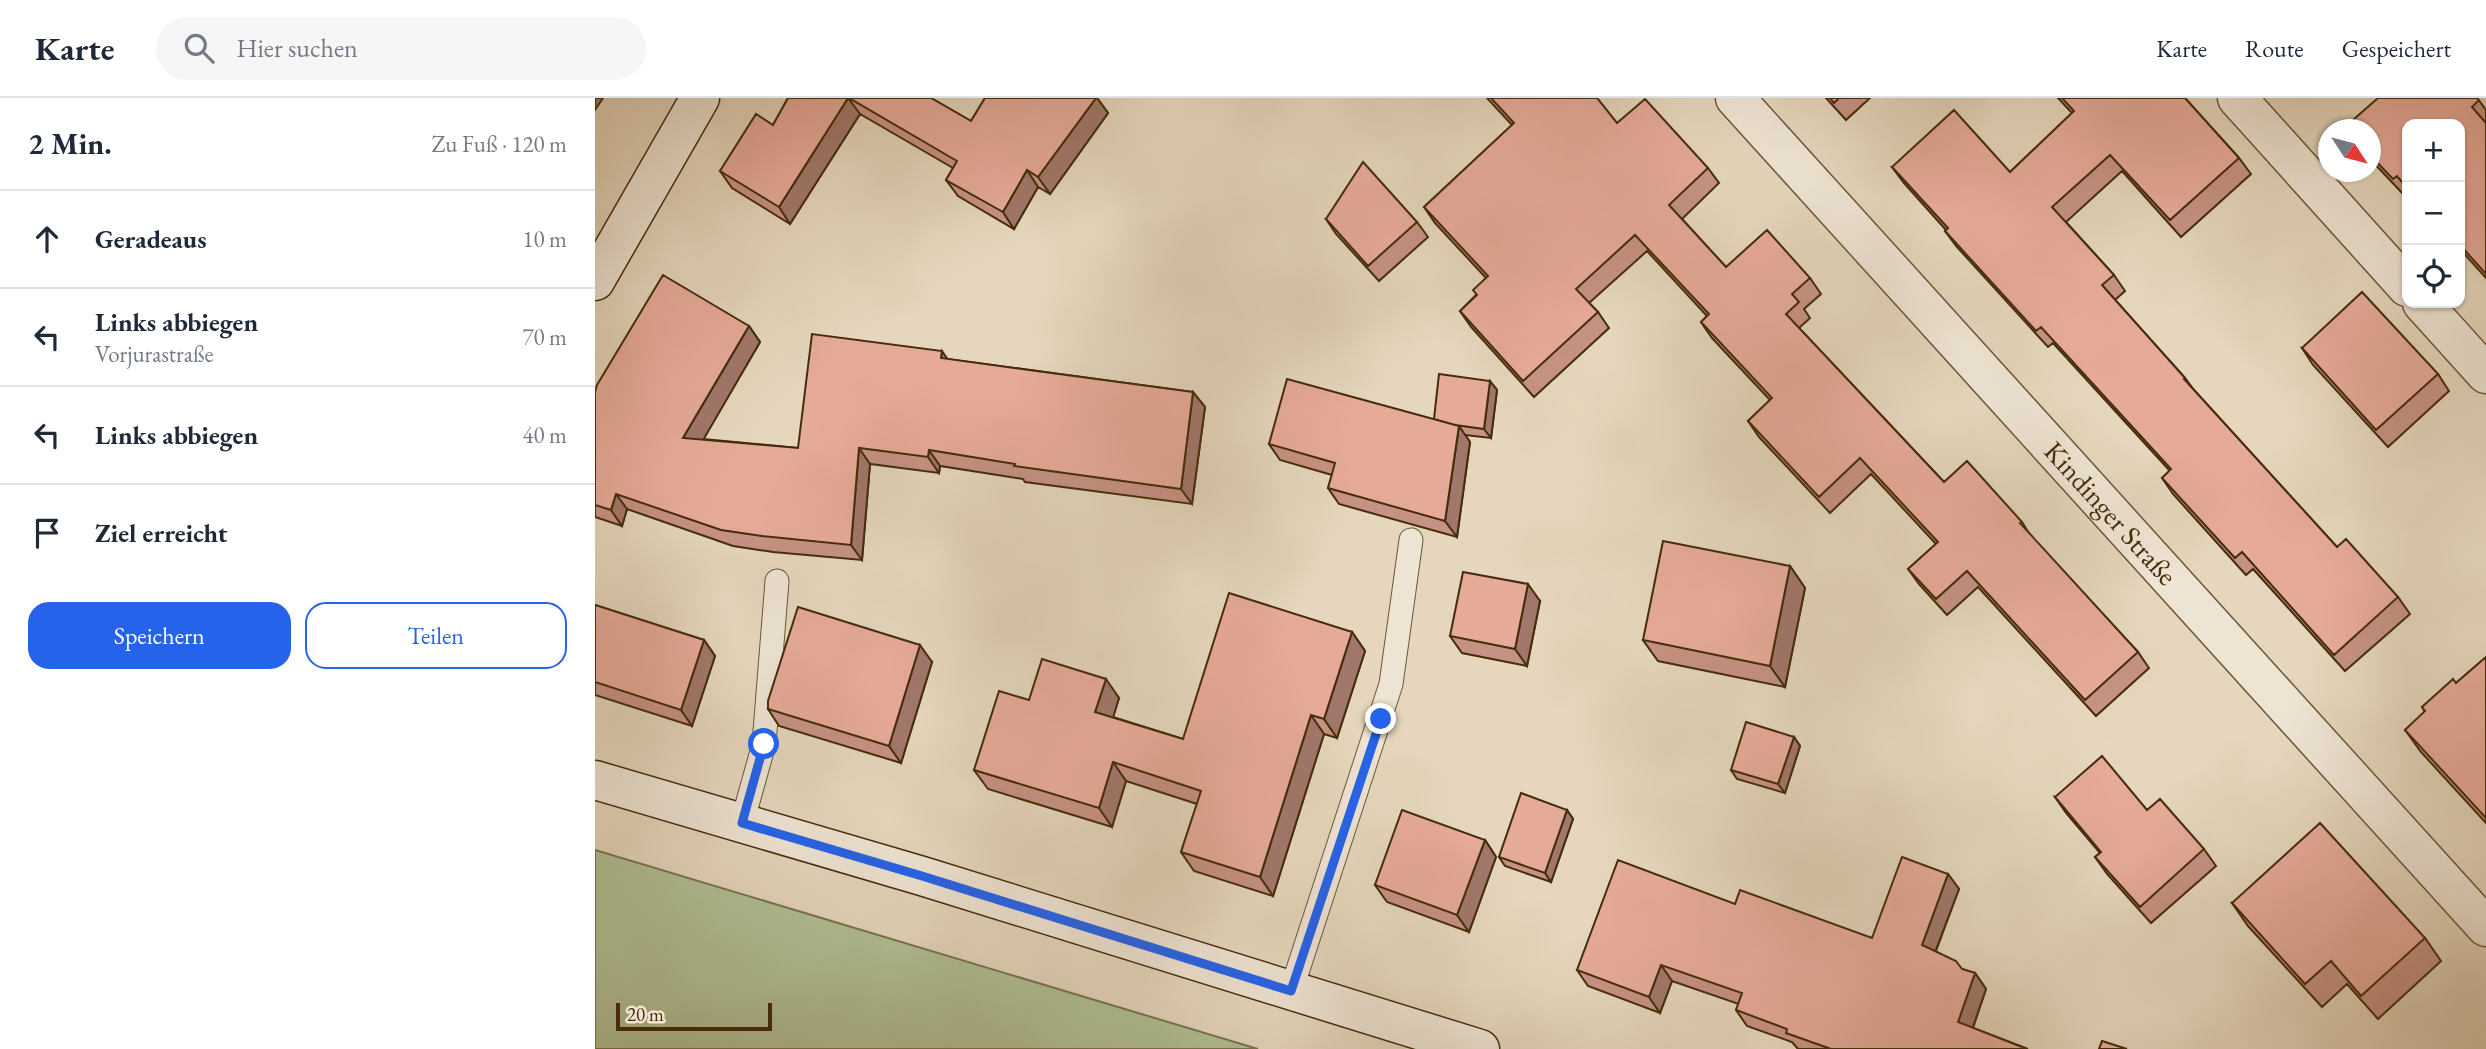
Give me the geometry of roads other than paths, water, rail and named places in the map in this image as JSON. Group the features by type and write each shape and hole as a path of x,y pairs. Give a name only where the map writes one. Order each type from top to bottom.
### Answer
{"street":[{"path":"599,266 700,98"},
{"name":"Kindinger Straße","path":"1735,98 2486,927"},
{"path":"2237,98 2402,281"},
{"path":"2427,308 2486,374"},
{"path":"595,780 1025,908 1480,1049"}],"lane":[{"path":"1291,991 1391,684 1411,540"},
{"path":"742,823 764,744 778,581"}]}
